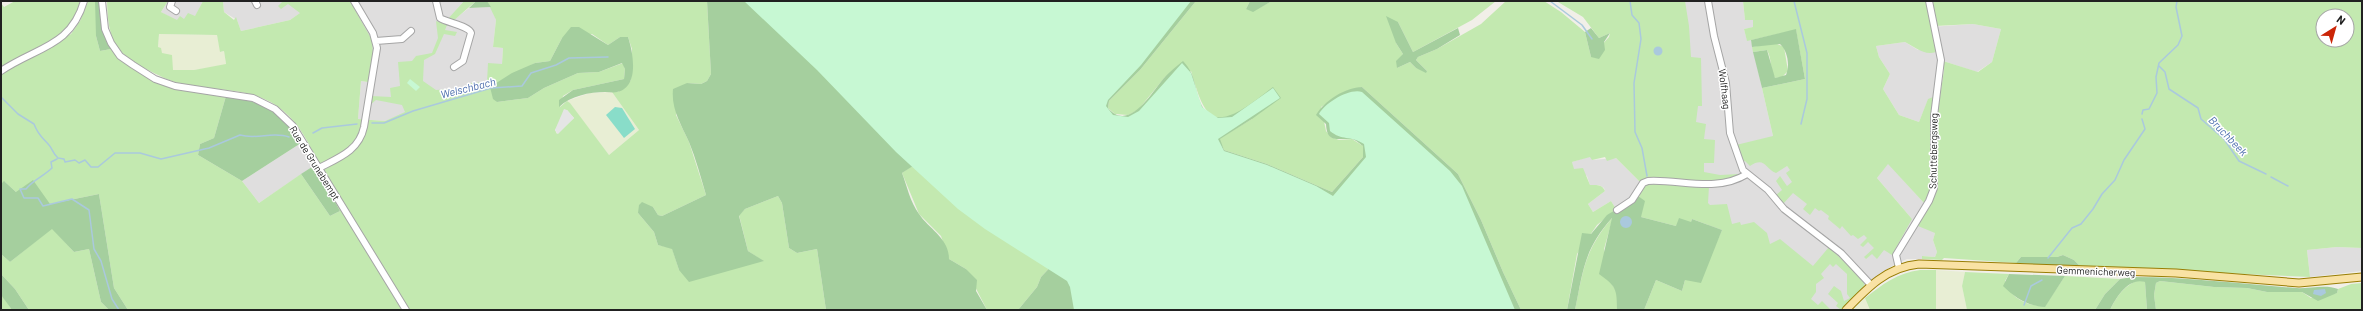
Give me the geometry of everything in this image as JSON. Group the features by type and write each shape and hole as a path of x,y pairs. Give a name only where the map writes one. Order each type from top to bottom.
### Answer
{"main road":[{"name":"Gemmenicherweg","path":"1846,310 1871,285 1886,274 1899,268 1914,264 2176,273 2299,283 2362,277"}],"street":[{"path":"1,71 68,32 78,20 84,1"},
{"name":"Rue de Grunebempt","path":"102,1 107,35 113,47 125,59 166,84 240,96 264,103 284,117 293,126 406,310"},
{"path":"172,1 170,7 176,11"},
{"path":"319,168 352,150 361,138 377,48 376,41 354,1"},
{"path":"436,1 440,18 449,23 467,27 472,33 463,62 454,67"},
{"name":"Wolfhaag","path":"1708,1 1714,36 1726,84 1730,133 1747,174"},
{"name":"Schuttebergsweg","path":"1899,268 1896,255 1929,201 1934,185 1934,116 1941,60 1929,1"},
{"path":"376,41 402,39 411,31"},
{"path":"1617,210 1634,198 1643,183 1648,181 1715,184 1730,182 1747,174 1768,190 1784,209 1836,248 1861,272 1871,285"}],"shaded area":[{"path":"168,1 203,1 195,17 177,21 161,12"},
{"path":"223,1 318,1 290,20 241,31 237,20 224,12"},
{"path":"350,1 464,1 457,9 451,22 469,8 491,7 496,20 493,47 503,48 502,64 487,82 385,121 358,119 361,81 368,82"},
{"path":"1662,1 1743,1 1745,20 1753,20 1754,27 1744,29 1747,40 1751,40 1773,136 1787,166 1790,169 1912,219 1877,178 1888,163 1924,203 1935,233 1933,240 1937,252 1935,257 1923,256 1922,259 1907,259 1892,266 1872,280 1841,310 1810,310 1707,224"},
{"path":"1973,24 2001,29 1992,62 1977,72 1943,61 1933,97 1928,100 1919,122 1899,115 1883,89 1890,74 1879,57 1876,46 1905,42 1918,50 1932,37 1930,27"},
{"path":"564,109 567,110 574,118 558,134 555,130"},
{"path":"301,143 315,165 259,203 242,181"},
{"path":"1591,156 1592,160 1616,158 1641,183 1635,195 1616,209 1611,201 1593,212 1588,204 1605,191 1604,188 1599,185 1590,185 1587,176 1573,169 1572,162"},
{"path":"2337,247 2362,248 2362,271 2310,277 2307,250"}],"green space":[{"path":"15,1 82,1 74,21 56,38 1,69 1,3 4,7"},
{"path":"88,1 95,1 96,36 100,51 111,49 155,82 174,89 226,96 214,138 200,144 198,155 242,181 259,203 301,174 330,216 340,211 307,141 289,116 277,106 255,96 231,90 177,83 159,76 135,63 119,50 114,42 109,24 107,1 168,1 161,12 177,20 180,16 184,19 188,13 195,16 203,1 223,1 224,12 234,20 236,17 241,31 290,20 300,13 288,4 281,9 278,6 283,1 350,1 372,40 373,54 368,82 361,81 358,119 385,121 405,112 402,105 376,100 370,105 371,96 391,97 390,88 400,86 398,62 412,61 416,56 432,53 438,38 436,21 447,25 445,30 457,32 455,36 444,34 435,54 424,60 423,81 436,90 472,88 471,83 487,82 488,63 502,64 503,48 493,47 496,20 487,1 707,1 711,74 707,81 701,84 687,83 676,115 689,142 706,195 662,216 658,215 653,207 638,213 654,232 658,245 672,248 679,270 763,261 748,251 739,215 745,209 778,196 782,203 789,248 797,253 817,249 826,310 128,310 114,288 99,194 50,204 16,192 5,182 1,184 1,74 71,34 80,21","holes":["159,34 217,35 220,52 224,51 226,64 194,70 173,70 172,55 162,53 161,48 158,47","592,34 608,45 620,37 628,37 632,49 631,80 618,92 612,92 639,130 609,155 570,103 567,101 560,107 563,96 573,90 624,79 625,69 623,63 599,72 578,73 544,88 528,98 497,102 490,87 535,63 550,61 562,38","567,110 574,118 557,134 555,130"]},
{"path":"95,1 101,1 105,36 111,49 100,51 96,36"},
{"path":"464,1 476,1 452,22 447,20"},
{"path":"476,1 487,1 491,7 469,8"},
{"path":"707,1 1196,1 1140,70 1109,101 1108,108 1116,114 1124,116 1132,113 1147,100 1166,76 1183,61 1191,72 1202,106 1209,114 1218,117 1227,116 1238,112 1273,87 1281,98 1252,119 1220,139 1224,150 1267,164 1332,192 1363,157 1363,146 1353,139 1334,139 1328,135 1326,124 1316,115 1324,105 1336,96 1349,89 1362,87 1458,174 1481,220 1521,310 1018,310 1037,287 1041,277 1056,261 916,164 902,173 913,204 923,219 938,234 946,245 949,259 966,269 977,280 976,291 987,310 826,310 817,249 797,253 789,248 782,203 778,196 745,209 739,216 748,251 764,261 689,282 679,270 672,249 658,245 654,232 638,213 639,205 642,202 653,207 658,215 662,216 706,195 692,148 675,110 673,89 687,83 701,84 707,81 711,74"},
{"path":"744,1 1191,1 1141,65 1108,100 1106,106 1113,115 1128,117 1139,111 1182,63 1191,73 1202,107 1218,118 1232,117 1273,88 1280,98 1218,139 1224,151 1267,165 1316,186 1333,196 1366,157 1364,144 1359,141 1334,134 1330,131 1329,123 1319,114 1326,105 1338,97 1351,92 1362,92 1450,171 1462,186 1515,310 1074,310 1070,287 1067,281 985,229 958,209 896,152 817,70"},
{"path":"1196,1 1250,1 1246,9 1259,8 1272,1 1496,1 1472,20 1413,52 1398,22 1396,43 1403,54 1397,68 1410,62 1416,68 1427,71 1416,60 1418,57 1437,49 1481,24 1506,1 1544,1 1561,12 1585,32 1591,57 1609,37 1610,33 1599,38 1583,17 1558,2 1559,1 1685,1 1689,26 1691,57 1701,58 1702,106 1698,106 1696,122 1706,124 1704,139 1715,140 1714,163 1704,163 1704,172 1720,175 1739,174 1740,176 1720,183 1641,183 1616,158 1607,161 1605,157 1592,160 1590,157 1572,162 1574,169 1583,168 1590,185 1601,186 1605,191 1588,204 1593,212 1611,201 1616,209 1597,225 1577,254 1567,310 1521,310 1481,220 1458,174 1362,87 1347,91 1321,107 1326,131 1331,137 1339,140 1352,139 1363,146 1363,157 1332,192 1267,164 1224,150 1219,139 1252,119 1236,113 1225,118 1217,118 1210,114 1200,99 1191,71 1165,77 1138,110 1128,115 1115,114 1108,108 1109,101 1140,70"},
{"path":"1250,1 1272,1 1253,12 1246,9"},
{"path":"1743,1 1926,1 1936,52 1924,52 1905,42 1876,46 1879,57 1890,74 1883,89 1899,115 1919,122 1928,99 1933,97 1930,122 1932,181 1931,190 1924,203 1888,164 1877,178 1912,219 1892,255 1884,250 1877,259 1872,254 1866,259 1864,257 1874,248 1868,242 1863,247 1860,245 1867,238 1864,235 1858,239 1853,235 1851,236 1842,226 1840,229 1828,219 1829,216 1821,210 1819,211 1815,208 1810,215 1803,209 1807,204 1793,193 1783,204 1776,195 1782,190 1776,181 1780,176 1787,186 1792,182 1786,173 1790,170 1787,166 1776,173 1759,162 1750,166 1745,161 1742,162 1736,145 1773,136 1762,88 1805,79 1796,30 1747,41 1744,29 1753,27 1753,20 1745,20"},
{"path":"1932,1 2362,1 2362,248 2337,247 2307,250 2310,277 2081,267 2074,260 2063,255 2057,257 2021,257 2016,263 1944,258 1942,260 1922,259 1922,256 1935,257 1937,252 1933,240 1935,233 1918,226 1938,185 1936,124 1944,70 1943,61 1978,72 1992,62 2001,29 1973,24 1935,26"},
{"path":"1386,16 1398,22 1413,52 1458,28 1460,35 1437,49 1418,57 1416,60 1427,71 1426,73 1416,68 1410,62 1397,68 1396,61 1403,54 1396,43"},
{"path":"571,27 579,27 608,45 620,37 628,37 632,51 633,68 629,83 624,89 616,92 599,92 580,95 574,97 559,107 559,100 573,90 624,79 625,69 622,63 599,72 578,73 544,88 528,98 497,102 493,99 490,87 512,73 535,63 550,61 562,38"},
{"path":"1591,28 1599,38 1610,33 1604,42 1605,50 1599,59 1591,57 1585,32"},
{"path":"1796,29 1805,79 1762,88 1753,52 1767,50 1775,78 1786,75 1788,59 1783,47 1780,44 1752,47 1751,40"},
{"path":"159,34 217,35 221,52 224,51 226,65 194,70 173,70 158,47"},
{"path":"1775,43 1784,47 1788,71 1782,77 1775,78 1772,72 1770,57 1767,50 1753,52 1752,47"},
{"path":"410,79 420,87 416,91 407,83"},
{"path":"612,92 639,130 609,155 567,101 590,93"},
{"path":"226,96 251,101 270,110 286,123 301,143 242,181 198,155 200,144 214,138"},
{"path":"615,107 622,108 635,129 624,138 606,115"},
{"path":"916,163 1056,261 1041,277 1037,287 1018,310 987,310 966,269 949,259 941,236 919,214 902,173"},
{"path":"315,165 340,211 330,216 301,174"},
{"path":"33,180 50,204 99,194 114,288 128,310 109,310 101,302 89,249 74,252 52,229 10,262 1,254 1,184 4,181 16,192"},
{"path":"1650,182 1709,186 1708,203 1710,205 1727,204 1732,224 1740,222 1741,225 1754,222 1767,233 1770,244 1780,239 1813,266 1829,247 1865,282 1864,286 1841,310 1836,306 1838,303 1828,294 1834,286 1841,291 1844,301 1850,298 1847,294 1847,274 1836,264 1833,267 1830,264 1821,274 1824,278 1816,284 1816,292 1811,299 1818,305 1822,301 1831,310 1644,310 1656,280 1682,291 1685,280 1714,248 1722,230 1692,219 1691,222 1676,226 1641,217 1639,202 1640,192 1645,185"},
{"path":"1638,196 1645,201 1641,217 1676,226 1679,218 1691,222 1692,219 1722,230 1701,283 1685,280 1682,291 1656,280 1644,310 1617,310 1617,297 1612,285 1599,274 1612,218 1590,250 1583,272 1575,310 1567,310 1582,233 1591,234 1607,215"},
{"path":"1613,217 1604,249 1611,283 1617,292 1617,310 1575,310 1586,260 1596,239"},
{"path":"52,228 74,252 89,249 101,302 109,310 29,310 15,289 1,274 1,254 10,262"},
{"path":"2063,255 2074,260 2081,267 2016,263 2021,257 2057,257"},
{"path":"1920,270 1936,270 1936,310 1870,310 1865,298 1897,276"},
{"path":"1936,270 1965,272 1962,286 1967,310 1936,310"},
{"path":"1965,272 2009,274 2005,281 2011,292 2020,300 2038,306 2045,306 2065,276 2120,279 2105,294 2095,310 1967,310 1962,286"},
{"path":"1,274 15,289 29,310 12,310 1,295"},
{"path":"2009,274 2065,276 2045,307 2033,305 2017,298 2003,286"},
{"path":"2133,277 2194,279 2295,288 2328,287 2338,289 2337,293 2318,301 2302,292 2267,292 2247,288 2214,287 2160,281 2156,283 2154,295 2156,310 2147,310 2145,282 2139,281 2128,285 2119,294 2110,310 2095,310 2105,294 2120,279"},
{"path":"2140,280 2145,282 2147,310 2110,310 2115,300 2126,287"},
{"path":"2160,281 2214,287 2247,288 2267,292 2302,292 2311,298 2337,293 2338,289 2351,284 2362,283 2362,310 2156,310 2154,295 2156,283"},
{"path":"1,295 3,297 12,310 1,310"},
{"path":"1865,298 1870,310 1852,310 1862,300"}],"water":[{"path":"1658,46 1663,51 1658,56 1653,51"},
{"path":"1624,216 1628,216 1632,222 1628,228 1624,228 1620,224 1620,220"},
{"path":"2325,289 2326,293 2321,296 2313,294 2314,290"}],"waterway":[{"path":"1550,1 1582,25 1592,39"},
{"path":"1630,1 1632,15 1639,23 1641,39 1634,83 1635,132 1642,148 1647,176"},
{"path":"1794,1 1807,53 1807,99 1801,124"},
{"path":"2142,114 2143,110 2149,109 2157,93 2156,77 2159,63 2178,45 2182,36 2176,7 2177,1"},
{"name":"Welschbach","path":"372,123 384,123 413,111 491,88 522,86 531,73 556,65 569,58 608,57"},
{"name":"Bruchbeek","path":"2159,66 2165,72 2169,89 2198,108 2201,119 2224,139 2239,161 2266,174"},
{"name":"Welschbach","path":"1,97 18,114 34,124 58,158 64,159 65,162 75,160 79,163 85,160 91,167 98,167 115,153 140,153 161,159 209,148 240,135 253,137 283,135 289,137"},
{"path":"2048,258 2072,228 2081,224 2093,209 2102,194 2115,180 2124,160 2145,129 2142,119"},
{"name":"Welschbach","path":"313,133 322,128 357,124"},
{"path":"57,159 51,162 52,168 49,171 26,189 20,189 24,198 38,198 43,206 72,199 89,210 94,249 101,261 112,299 119,310"},
{"name":"Bruchbeek","path":"2271,177 2288,186"},
{"path":"2024,305 2031,286 2042,280"}]}
